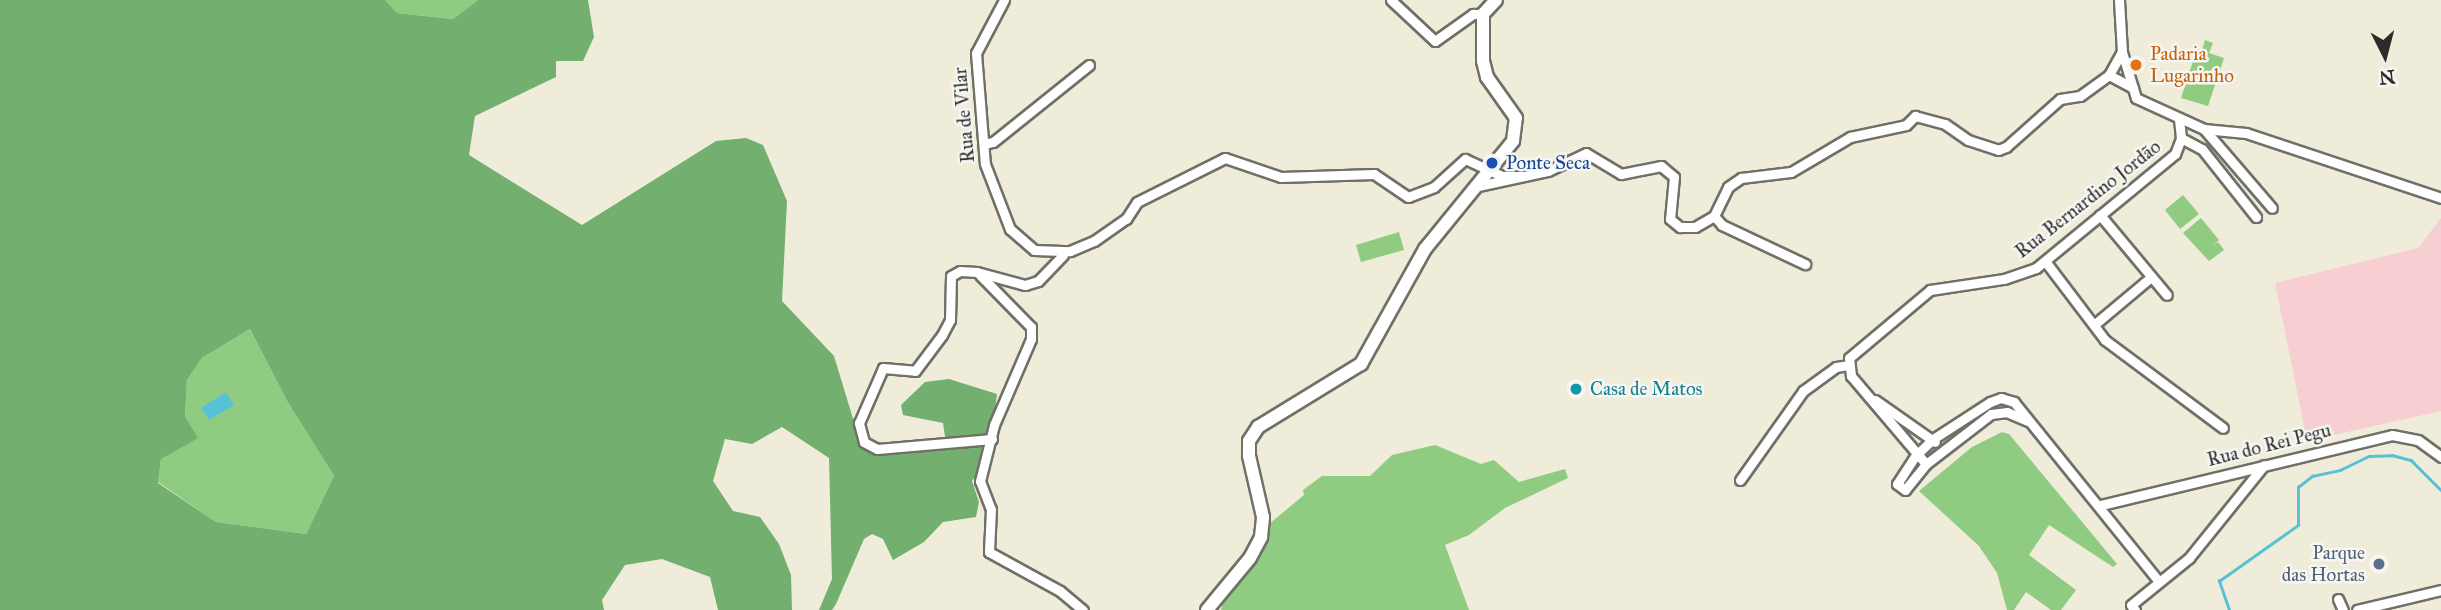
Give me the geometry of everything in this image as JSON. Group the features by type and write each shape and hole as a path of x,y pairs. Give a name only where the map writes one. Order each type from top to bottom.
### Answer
{"street":[{"name":"Rua de Vilar","path":"1004,0 976,53 988,182 1019,241 1043,252 1070,251 1114,230 1138,202 1225,158 1281,177 1374,174 1408,197 1434,187 1465,159 1490,172"},
{"path":"1391,0 1434,41 1473,14 1483,14"},
{"path":"1207,610 1261,537 1263,517 1249,441 1258,427 1361,364 1425,249 1490,172 1518,128 1516,118 1487,77 1483,14 1496,0"},
{"path":"2119,0 2122,52 2135,93"},
{"path":"1478,186 1548,171 1586,153 1621,174 1661,166 1674,177 1676,186 1670,219 1680,227 1695,227 1714,216 1728,187 1741,178 1791,172 1850,137 1906,125 1915,116 1922,115 1968,141 1998,150 2060,99 2080,96 2109,75 2122,52"},
{"path":"984,144 993,142 1089,65"},
{"path":"2109,75 2179,119 2204,129 2246,133 2441,198"},
{"name":"Rua Bernardino Jordão","path":"1848,365 1853,351 1930,290 2018,276 2045,261 2175,154 2181,138 2179,119"},
{"path":"2204,129 2272,208"},
{"path":"2181,138 2202,149 2256,217"},
{"path":"1490,172 1524,176"},
{"path":"2236,191 2249,180"},
{"path":"2100,215 2167,295"},
{"path":"1714,216 1723,225 1805,264"},
{"path":"992,439 877,449 864,442 859,423 883,368 915,371 937,344 950,320 951,276 960,271 976,272 1025,285 1038,281 1050,264 1070,251"},
{"path":"2045,261 2105,340 2223,428"},
{"path":"976,272 1026,317 1031,327 1031,339 992,439 980,481 991,509 989,552 1060,591 1083,610"},
{"path":"2095,324 2151,277"},
{"path":"1740,480 1803,391 1836,367 1848,365 1868,395 1926,464"},
{"path":"1868,395 1933,439 1942,450"},
{"path":"2028,421 2007,412 1992,414 1942,450 1926,464 1905,490 1897,484 1916,455 1933,439 2001,398 2014,402 2101,505 2159,582"},
{"name":"Rua do Rei Pegu","path":"2101,505 2392,435 2418,440 2441,457"},
{"path":"2134,610 2131,605 2189,558 2265,464"},
{"path":"2357,610 2441,590"},
{"path":"2338,599 2343,610"}],"shaded area":[{"path":"2441,218 2441,411 2307,441 2275,283 2418,248"}],"green space":[{"path":"0,0 385,0 397,13 453,19 478,0 588,0 594,37 583,61 556,61 556,77 475,116 469,155 582,225 716,141 746,138 763,145 787,201 782,301 834,356 861,445 871,453 947,450 943,423 903,415 901,405 925,382 949,379 997,394 989,455 972,481 979,502 976,517 943,522 924,542 893,560 883,539 872,534 864,539 832,610 819,610 832,579 829,458 782,427 752,444 725,439 713,481 733,511 760,517 779,544 791,575 792,610 718,610 710,577 662,559 625,565 602,600 604,610 0,610","holes":["250,329 287,401 334,476 306,534 216,522 158,483 161,459 198,438 185,417 187,380 202,358"]},
{"path":"385,0 478,0 453,19 397,13"},
{"path":"2205,40 2213,43 2209,53 2224,58 2208,106 2181,98 2197,49 2202,50"},
{"path":"2183,195 2199,214 2180,229 2165,210"},
{"path":"2201,218 2219,240 2213,245 2218,242 2224,250 2209,261 2183,233"},
{"path":"1399,232 1404,250 1361,262 1356,245"},
{"path":"250,329 287,401 334,476 306,534 216,522 158,482 161,459 185,417 187,380 202,358"},
{"path":"2002,432 2009,434 2117,564 2113,567 2049,525 2029,555 2076,590 2061,610 2051,610 2026,592 2014,610 2007,610 1997,573 1979,546 1919,491 1972,447"},
{"path":"1435,445 1481,464 1494,460 1519,482 1565,469 1568,478 1505,508 1469,535 1445,545 1469,610 1221,610 1224,598 1262,548 1268,525 1304,495 1303,490 1322,476 1370,476 1392,455"}],"water":[{"path":"226,392 234,405 209,420 201,408"}],"waterway":[{"path":"2229,610 2219,581 2298,525 2298,487 2312,476 2340,470 2369,456 2392,455 2411,460 2441,490"}],"place":[{"name":"Padaria Lugarinho","path":"2136,65"},
{"name":"Ponte Seca","path":"1492,163"},
{"name":"Casa de Matos","path":"1576,389"},
{"name":"Parque das Hortas","path":"2379,564"}]}
